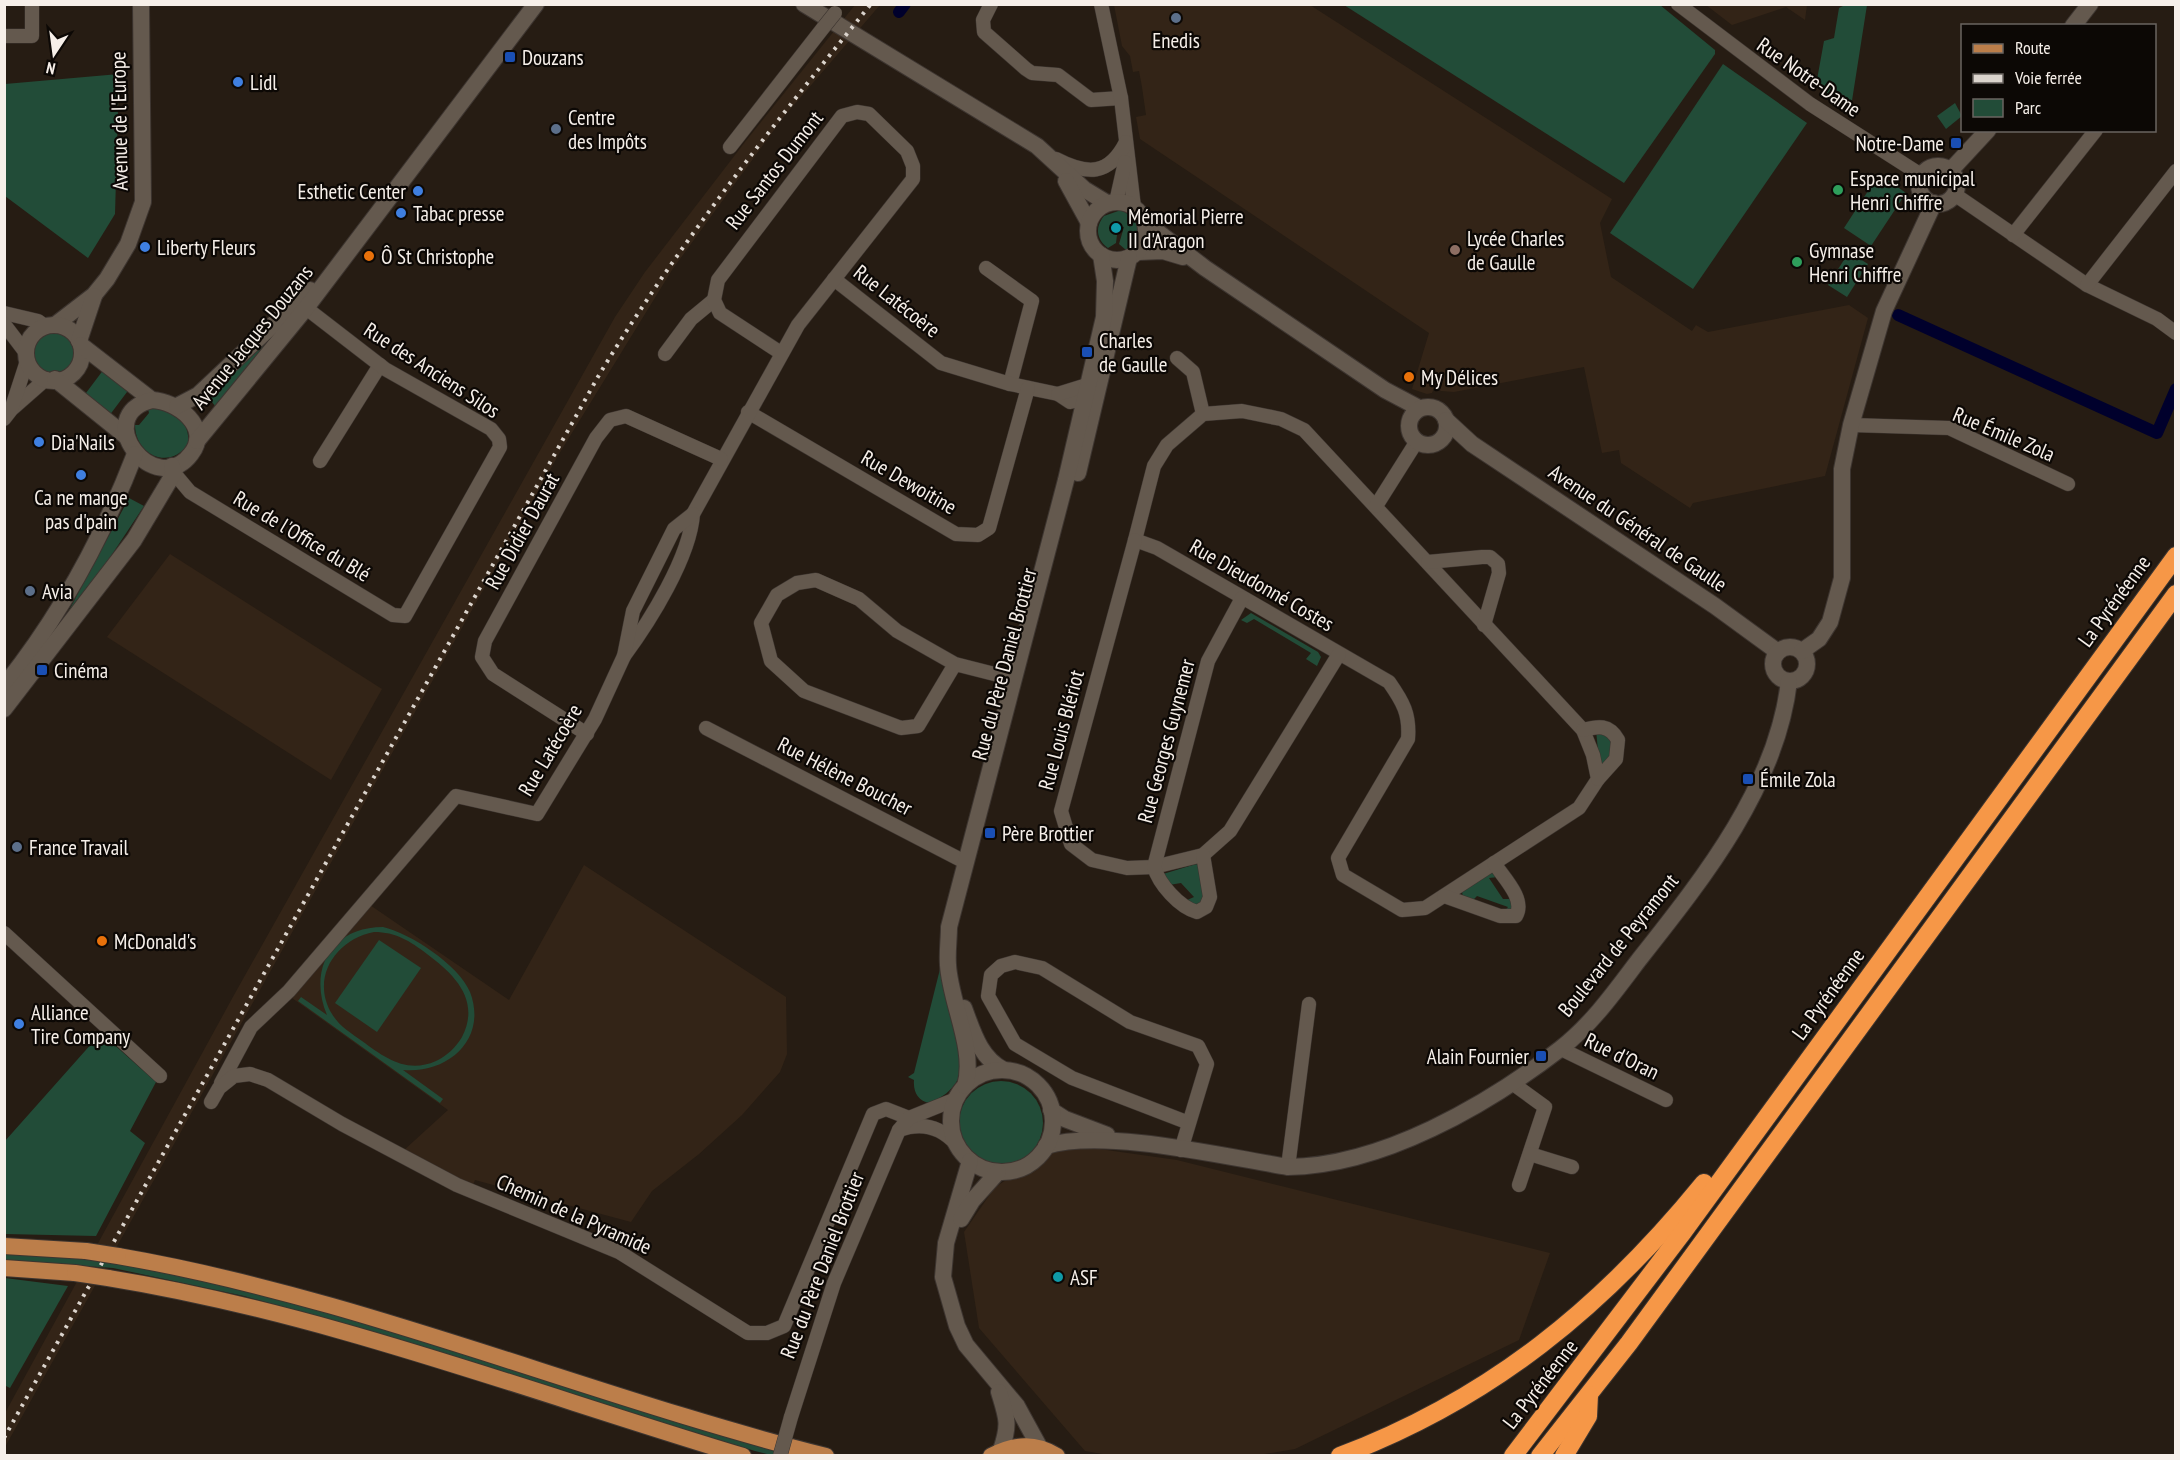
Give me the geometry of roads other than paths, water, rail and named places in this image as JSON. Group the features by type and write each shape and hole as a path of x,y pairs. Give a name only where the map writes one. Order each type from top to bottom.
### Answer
{"highway":[{"name":"La Pyrénéenne","path":"1513,1455 1616,1323 2175,556"},
{"path":"1540,1455 1589,1395 2175,594"},
{"path":"1340,1455 1377,1442 1455,1404 1549,1340 1615,1283 1663,1232 1723,1160 1747,1143"},
{"path":"1564,1455 1588,1416 1589,1395"}],"main road":[{"name":"Avenue de l'Europe","path":"50,326 94,296 116,266 128,244 143,202 141,4"},
{"name":"Avenue Jacques Douzans","path":"197,441 306,308 536,4"},
{"path":"804,4 1049,155 1084,189 1112,203 1134,207 1146,223 1206,268 1385,390 1419,408 1433,407 1439,410 1446,420 1447,430 1441,441 1431,445 1412,437 1408,423 1385,390"},
{"path":"2075,24 2090,4"},
{"path":"1950,171 1986,132"},
{"path":"1027,142 1066,181 1076,195 1089,223"},
{"path":"1935,166 1950,171 1956,183 1954,194 1946,202 1934,203 1920,192 1921,175 1935,166"},
{"path":"1112,203 1093,214 1089,223 1089,241 1101,255 1114,260 1155,250 1174,253 1206,268"},
{"path":"1802,651 1819,639 1830,622 1842,578 1842,469 1851,425 1884,310 1934,203"},
{"path":"1133,255 1145,240 1146,223"},
{"name":"Rue du Père Daniel Brottier","path":"960,1092 968,1077 966,1050 948,965 949,927 1066,480 1085,396 1106,300 1101,255"},
{"name":"Rue du Père Daniel Brottier","path":"1004,1070 994,1065 979,1047 964,1007 957,964 959,927 1085,396 1133,255"},
{"name":"Avenue Jacques Douzans","path":"177,406 198,395 341,261"},
{"name":"Avenue de l'Europe","path":"80,343 94,296"},
{"path":"4,709 134,540 173,469 186,459 197,441 191,419 177,406 152,400 80,343 65,327 50,326 32,336 27,357 32,371 50,379 127,437 135,454 152,465 173,469"},
{"path":"50,379 69,376 78,367 82,353 80,343"},
{"path":"127,437 129,416 138,405 152,400"},
{"path":"1408,423 1419,408"},
{"name":"Avenue du Général de Gaulle","path":"1446,420 1472,444 1715,606 1778,651"},
{"name":"Avenue du Général de Gaulle","path":"1441,441 1453,440 1472,444"},
{"path":"4,686 37,645 76,579 117,500 135,454"},
{"path":"1787,647 1802,651 1807,660 1806,670 1799,678 1789,681 1775,672 1773,661 1778,651 1787,647"},
{"name":"Boulevard de Peyramont","path":"1046,1146 1078,1140 1134,1143 1288,1167 1358,1157 1439,1125 1512,1083 1561,1049 1591,1021 1654,942 1713,861 1745,810 1776,739 1789,681"},
{"path":"1004,1070 1026,1076 1042,1089 1051,1110 1052,1131 1046,1146 1032,1162 1024,1167 998,1172 984,1169 970,1161 956,1144 951,1122 960,1092 989,1072 1004,1070"},
{"name":"Boulevard de Peyramont","path":"1051,1110 1086,1129 1134,1143"},
{"path":"970,1161 946,1243 942,1277 957,1326 966,1345 997,1385 1017,1406 1040,1448"},
{"path":"946,1243 972,1201 998,1172"},
{"path":"4,1246 86,1251 197,1271 299,1297 826,1455"},
{"path":"4,1268 75,1273 197,1293 291,1317 743,1455"},
{"path":"996,1453 1008,1427 1007,1414 997,1385"},
{"path":"996,1453 1013,1446 1040,1448 1057,1455"}],"street":[{"path":"4,36 32,36 32,4"},
{"path":"991,4 983,20 984,32 992,42 1026,69 1032,73 1058,75 1091,100 1121,98"},
{"path":"1101,4 1121,98 1134,207"},
{"name":"Rue Notre-Dame","path":"1677,4 1810,104 1921,175"},
{"path":"730,147 838,9"},
{"name":"Rue Santos Dumont","path":"714,300 722,272 842,116 857,112 869,114 907,151 913,166 913,179 834,279"},
{"path":"2013,235 2094,132"},
{"path":"1049,155 1074,168 1098,170 1113,162 1126,142"},
{"path":"1112,203 1123,177 1126,142"},
{"path":"2087,285 2175,171"},
{"path":"1954,194 2087,285 2174,329"},
{"path":"986,268 1032,301 1010,384"},
{"name":"Rue Latécoère","path":"219,1088 251,1027 289,991 456,796 537,813 587,734 624,656 650,621 689,539 693,514 721,459 798,325 834,279 941,363 1010,384 1058,394 1085,396"},
{"path":"665,354 691,319 714,300 726,318 781,353"},
{"name":"Rue des Anciens Silos","path":"306,308 380,365 491,429 499,439 500,447 412,606"},
{"path":"4,313 50,326"},
{"path":"4,324 27,357 8,415"},
{"path":"1177,358 1193,372 1203,414"},
{"path":"320,461 380,365"},
{"path":"8,415 50,379"},
{"name":"Rue Dewoitine","path":"748,412 956,534 978,536 989,528 1028,388"},
{"name":"Rue Latécoère","path":"1058,394 1085,396"},
{"path":"1135,540 1154,466 1167,445 1203,414 1242,411 1281,419 1304,430 1583,730 1593,755 1598,779"},
{"name":"Rue Didier Daurat","path":"587,734 493,674 482,657 485,641 596,438 610,420 626,416 721,459"},
{"name":"Rue Émile Zola","path":"1851,425 1948,428 2068,484"},
{"path":"1376,506 1417,441"},
{"name":"Rue de l'Office du Blé","path":"173,469 190,492 393,615 405,616 412,606"},
{"name":"Rue Dieudonné Costes","path":"1135,540 1157,548 1389,682 1406,707 1409,721 1408,739 1338,858 1343,875 1402,910 1425,908 1579,808 1598,779 1616,759 1618,740 1608,728 1600,726 1583,730"},
{"name":"Rue Louis Blériot","path":"1135,540 1061,810 1071,844 1092,860 1127,868 1154,867 1203,855 1230,831 1339,654"},
{"path":"1428,562 1490,557 1498,564 1499,573 1484,625"},
{"path":"955,664 918,726 901,728 804,691 771,661 761,623 777,595 797,583 816,580 859,599 897,631 955,664 1014,679"},
{"name":"Rue Georges Guynemer","path":"1154,867 1208,661 1242,598"},
{"name":"Rue Hélène Boucher","path":"706,728 965,862"},
{"path":"1154,867 1157,877 1181,904 1191,910 1202,910 1210,897 1203,855"},
{"path":"1444,896 1500,916 1516,916 1519,907 1518,898 1494,863"},
{"path":"4,933 160,1076"},
{"path":"1180,1150 1189,1123 1207,1064 1198,1046 1131,1022 1042,968 1015,962 1001,966 991,975 988,996 1015,1044 1072,1078 1189,1123"},
{"path":"1288,1167 1309,1004"},
{"name":"Rue d'Oran","path":"1561,1049 1666,1100"},
{"name":"Chemin de la Pyramide","path":"219,1088 226,1080 242,1074 268,1080 342,1124 457,1185 629,1257 748,1333 767,1333 783,1326 873,1114 886,1109 909,1118"},
{"path":"1512,1083 1545,1107 1519,1185"},
{"path":"212,1102 219,1088"},
{"name":"Rue du Père Daniel Brottier","path":"780,1455 834,1283 899,1130 909,1118 960,1092"},
{"path":"899,1130 925,1125 939,1129 956,1144"},
{"path":"1530,1154 1572,1167"}],"waterway":[{"path":"899,12 905,4"},
{"path":"1898,315 2157,433 2176,389"}],"railway":[{"path":"4,1438 599,375 695,231 763,139 871,4"}],"place":[{"name":"Enedis","path":"1176,18"},
{"name":"Douzans","path":"510,57"},
{"name":"Lidl","path":"238,82"},
{"name":"Centre des Impôts","path":"556,129"},
{"name":"Notre-Dame","path":"1956,143"},
{"name":"Espace municipal Henri Chiffre","path":"1838,190"},
{"name":"Esthetic Center","path":"418,191"},
{"name":"Tabac presse","path":"401,213"},
{"name":"Mémorial Pierre II d'Aragon","path":"1116,228"},
{"name":"Liberty Fleurs","path":"145,247"},
{"name":"Lycée Charles de Gaulle","path":"1455,250"},
{"name":"Ô St Christophe","path":"369,256"},
{"name":"Gymnase Henri Chiffre","path":"1797,262"},
{"name":"Charles de Gaulle","path":"1087,352"},
{"name":"My Délices","path":"1409,377"},
{"name":"Dia'Nails","path":"39,442"},
{"name":"Ca ne mange pas d'pain","path":"81,475"},
{"name":"Avia","path":"30,591"},
{"name":"Cinéma","path":"42,670"},
{"name":"Émile Zola","path":"1748,779"},
{"name":"Père Brottier","path":"990,833"},
{"name":"France Travail","path":"17,847"},
{"name":"McDonald's","path":"102,941"},
{"name":"Alliance Tire Company","path":"19,1024"},
{"name":"Alain Fournier","path":"1541,1056"},
{"name":"ASF","path":"1058,1277"}]}
